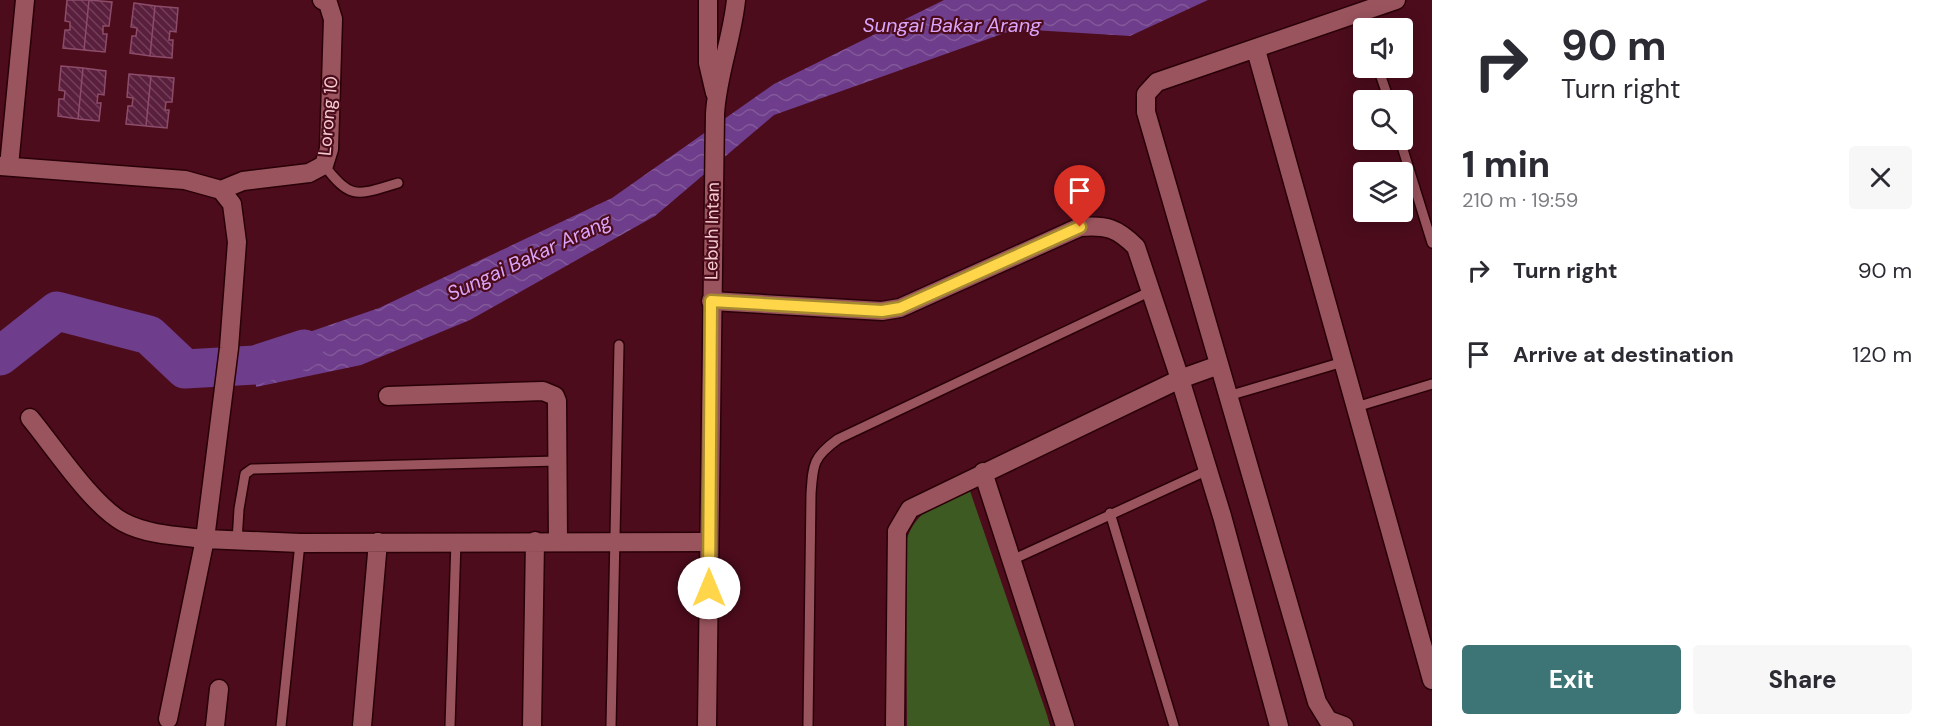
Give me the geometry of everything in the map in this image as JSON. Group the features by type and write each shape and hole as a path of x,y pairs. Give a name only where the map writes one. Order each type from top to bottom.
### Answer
{"street":[{"path":"25,0 5,166 185,180 221,190 232,204 237,242 223,402 205,538 168,719"},
{"name":"Lorong 10","path":"221,190 243,181 309,173 324,165 329,149 333,19 328,3 322,0"},
{"name":"Lebuh Intan","path":"708,0 708,63 716,95"},
{"name":"Lebuh Intan","path":"707,726 715,114 716,95 736,0"},
{"path":"1367,18 1396,0"},
{"path":"1344,726 1328,720 1317,702 1146,112 1146,94 1157,82 1256,50 1353,23"},
{"path":"1256,50 1432,680"},
{"path":"711,301 882,311 900,308 1080,227 1101,226 1122,233 1136,248 1180,379 1280,726"},
{"path":"895,726 897,531 910,509 1180,379 1219,365"},
{"path":"388,396 550,392 557,401 558,541"},
{"path":"30,418 106,510 124,523 151,531 237,541 300,543 709,542"},
{"path":"983,472 1065,726"},
{"path":"532,726 535,541"},
{"path":"362,726 378,543"},
{"path":"215,726 219,689"}],"lane":[{"path":"1404,150 1432,243"},
{"path":"324,165 336,183 355,193 398,183"},
{"path":"808,726 811,494 813,463 822,450 838,438 1151,291"},
{"path":"611,726 613,542 619,345"},
{"path":"1228,396 1344,362"},
{"path":"1356,407 1432,384"},
{"path":"237,541 245,474 252,469 558,461"},
{"path":"1012,560 1110,513 1208,470"},
{"path":"1110,513 1174,726"},
{"path":"450,726 456,541"},
{"path":"281,726 300,543"}],"green space":[{"path":"970,491 1050,726 907,726 906,541 916,522 930,508 939,502"}],"water":[{"name":"Sungai Bakar Arang","path":"944,0 1208,0 1130,36 1016,29 774,115 655,216 470,320 361,365 256,387 254,351 379,308 612,198 774,84"}],"building":[{"path":"67,0 89,0 84,50 63,48 65,30 70,30 70,22 65,21"},
{"path":"89,0 112,2 109,26 103,26 103,34 107,34 105,52 84,50"},
{"path":"134,3 155,6 150,56 130,53 132,36 136,36 137,28 131,27"},
{"path":"155,6 178,8 176,32 170,31 169,40 173,40 172,58 150,56"},
{"path":"61,66 83,68 78,119 58,116 59,99 64,99 65,91 59,90"},
{"path":"83,68 106,71 104,95 98,94 97,103 101,103 99,121 78,119"},
{"path":"129,74 151,76 146,126 126,124 128,106 132,106 133,98 127,97"},
{"path":"151,76 174,78 172,102 166,102 165,110 169,110 167,128 146,126"}],"waterway":[{"name":"Sungai Bakar Arang","path":"0,356 57,311 149,335 185,369 255,365 304,349"}],"route":[{"path":"709,588 711,301 882,311 900,308 1080,227"}]}
